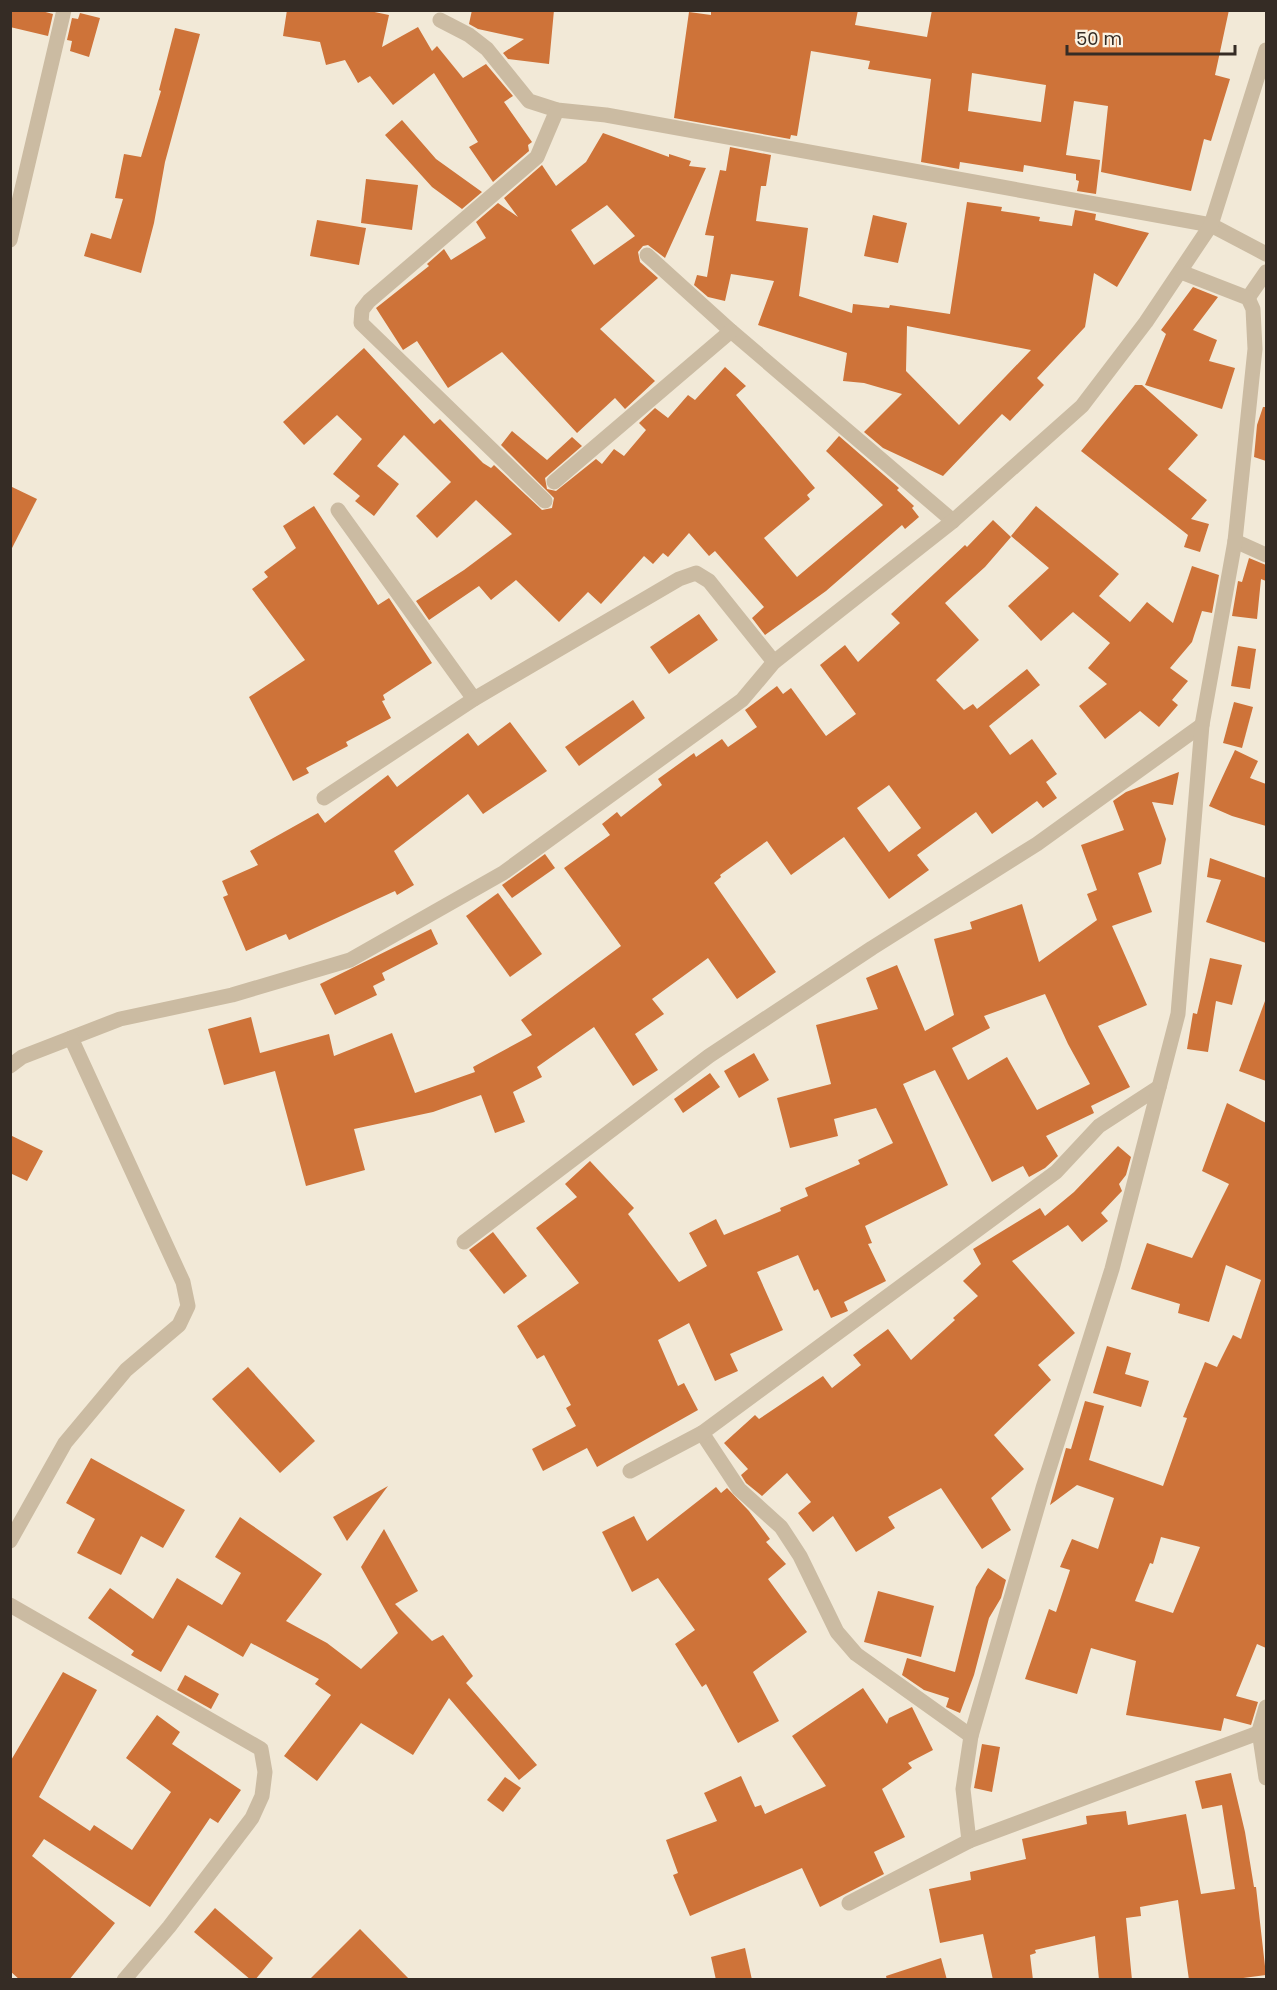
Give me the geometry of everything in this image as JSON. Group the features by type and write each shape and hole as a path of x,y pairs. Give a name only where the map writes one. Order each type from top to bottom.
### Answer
{"street":[{"path":"10,240 64,10"},
{"path":"440,20 469,35 487,49 529,101 557,110 606,115 1211,225 1266,254"},
{"path":"10,1066 22,1057 120,1019 232,995 350,960 503,873 742,700 774,662 953,520 1082,406 1181,272 1211,225 1266,50"},
{"path":"545,501 360,324 362,310 369,301 537,158 557,110"},
{"path":"647,255 731,331 953,520"},
{"path":"969,1841 963,1789 971,1736 1042,1488 1112,1269 1178,1014 1202,725 1235,541 1255,349 1253,309 1248,298 1181,272"},
{"path":"1248,298 1266,272"},
{"path":"554,482 731,331"},
{"path":"338,510 474,699"},
{"path":"1235,541 1266,555"},
{"path":"324,798 474,699 679,579 696,573 709,581 774,662"},
{"path":"464,1242 709,1056 872,948 1037,844 1202,725"},
{"path":"10,1541 65,1443 126,1371 179,1325 188,1306 183,1282 70,1038"},
{"path":"630,1471 702,1433 1056,1172 1099,1126 1159,1087"},
{"path":"702,1433 739,1489 781,1527 800,1556 843,1640 856,1654 971,1736"},
{"path":"10,1605 261,1749 265,1772 262,1796 252,1818 169,1927 124,1980"},
{"path":"1266,1707 1263,1731 1266,1778"},
{"path":"849,1903 969,1841 1263,1731"}],"building":[{"path":"10,10 38,10 53,14 48,36 10,27"},
{"path":"287,10 365,10 389,15 382,47 418,27 432,51 437,46 463,78 486,64 513,96 504,102 532,142 528,145 529,151 493,182 469,147 478,142 434,73 393,105 370,76 358,83 345,60 326,65 320,42 283,36"},
{"path":"472,10 554,10 549,64 508,59 503,53 524,39 478,29 469,24"},
{"path":"711,10 858,10 855,25 927,37 932,10 1229,10 1215,75 1230,79 1211,141 1204,139 1191,191 1101,172 1108,106 1074,101 1066,155 1100,160 1096,194 1077,191 1079,181 1076,180 1076,174 1024,165 1023,172 960,162 959,169 921,162 931,79 868,69 870,61 811,51 797,136 791,135 790,139 674,118 689,12 711,15","holes":["972,73 1046,85 1041,122 968,111"]},
{"path":"80,13 100,18 89,57 70,51 72,41 67,40 72,18 78,19"},
{"path":"175,28 200,34 165,162 154,223 141,273 84,256 91,233 111,239 123,199 115,198 124,154 141,157 161,91 159,90"},
{"path":"402,120 436,159 482,192 462,209 432,187 385,135"},
{"path":"603,133 669,157 669,154 691,161 689,166 706,168 665,258 648,245 643,246 638,252 640,262 658,278 600,329 655,381 625,409 615,398 577,433 502,352 448,388 417,341 403,350 376,308 429,266 427,264 444,249 451,260 486,238 476,222 498,203 518,217 504,198 542,165 556,186 586,162","holes":["607,205 635,236 594,265 571,230"]},
{"path":"730,147 771,155 766,186 761,186 756,221 808,228 799,296 852,313 853,304 889,308 890,305 950,314 967,202 1002,207 1001,211 1040,217 1039,221 1072,226 1075,210 1096,214 1095,220 1149,233 1117,287 1094,273 1085,327 1037,378 1044,385 1010,421 1002,414 943,476 883,448 864,432 902,394 864,383 843,381 847,353 758,325 774,281 731,274 725,301 708,297 694,285 697,275 707,277 714,236 705,235 720,170 726,171","holes":["907,326 1031,350 959,425 906,371"]},
{"path":"366,179 418,185 412,230 361,223"},
{"path":"873,215 907,223 898,263 864,256"},
{"path":"317,220 366,228 359,265 310,256"},
{"path":"1193,287 1218,297 1193,330 1217,340 1209,361 1235,368 1222,409 1145,385 1166,334 1161,330"},
{"path":"364,348 434,424 440,419 483,463 491,468 494,465 542,510 552,508 554,498 501,445 512,431 547,460 572,437 582,446 545,478 547,489 556,491 596,459 602,464 614,449 624,456 646,430 639,423 655,408 668,418 688,395 695,400 725,367 746,386 736,395 815,488 807,495 810,499 764,538 797,577 883,505 826,451 839,436 899,488 897,490 914,506 912,508 919,517 905,529 902,525 826,591 765,635 752,618 764,607 715,551 709,556 689,533 668,557 663,553 653,564 644,556 601,604 588,592 559,622 516,580 491,600 479,586 429,620 416,601 464,570 512,534 476,500 437,538 416,516 451,482 404,435 377,466 399,484 374,516 355,501 360,496 333,474 362,439 337,415 304,445 283,422"},
{"path":"1135,385 1142,385 1198,435 1168,469 1207,500 1191,519 1209,524 1200,552 1184,547 1188,535 1081,451"},
{"path":"1263,407 1266,407 1266,461 1254,457 1257,425"},
{"path":"10,486 37,499 10,552"},
{"path":"314,506 378,605 389,598 432,663 383,695 385,700 382,701 391,718 346,742 348,746 306,768 309,773 293,781 249,697 305,660 252,589 268,577 264,572 296,548 283,526"},
{"path":"1036,506 1119,574 1099,596 1130,622 1147,602 1173,623 1192,566 1219,575 1212,613 1202,611 1192,642 1170,668 1188,681 1172,700 1178,705 1159,727 1140,711 1105,739 1079,706 1107,684 1088,668 1110,643 1073,612 1041,641 1008,606 1049,568 1011,536"},
{"path":"993,520 1011,537 985,567 945,603 979,640 936,680 964,710 973,704 977,709 1027,669 1040,685 989,726 1010,755 1032,739 1057,774 1046,782 1057,798 1043,808 1037,801 992,834 976,812 917,855 929,870 889,899 844,837 791,875 767,841 720,875 721,877 714,883 776,972 737,999 708,958 652,999 664,1014 635,1034 658,1070 633,1086 594,1027 537,1067 542,1077 513,1092 525,1122 495,1133 481,1095 433,1112 354,1129 365,1170 306,1186 275,1071 224,1085 208,1029 251,1017 260,1053 329,1034 334,1056 392,1033 415,1093 475,1072 473,1067 532,1035 521,1020 621,946 564,868 610,835 602,824 617,812 621,817 662,785 658,779 694,753 696,757 722,739 728,747 757,727 745,710 777,686 783,694 791,688 826,736 856,714 820,665 845,645 858,662 900,623 891,614 965,545 967,547","holes":["889,785 921,828 889,852 857,808"]},
{"path":"1249,558 1266,565 1266,581 1261,579 1257,619 1232,616 1238,581 1242,582"},
{"path":"699,614 718,640 669,674 650,647"},
{"path":"1238,646 1256,649 1250,689 1231,686"},
{"path":"633,700 645,718 579,766 565,747"},
{"path":"1234,702 1253,707 1242,748 1223,743"},
{"path":"510,722 547,771 483,814 468,794 394,851 414,885 397,895 395,891 289,940 286,934 246,951 223,897 228,895 222,881 258,865 250,851 318,813 325,823 388,775 397,787 468,733 478,746"},
{"path":"1235,750 1258,761 1250,778 1266,784 1266,826 1232,816 1209,806"},
{"path":"1179,772 1173,805 1152,802 1166,839 1161,864 1138,873 1152,912 1112,926 1147,1005 1098,1026 1130,1087 1091,1106 1094,1113 1046,1136 1058,1156 1045,1168 1029,1177 1023,1166 992,1182 935,1070 903,1084 948,1185 865,1226 872,1243 868,1244 886,1281 844,1302 848,1311 831,1318 818,1289 814,1291 798,1255 757,1272 783,1330 730,1354 738,1371 715,1381 689,1323 658,1340 678,1386 684,1383 698,1410 597,1467 587,1448 543,1471 532,1449 576,1426 566,1408 571,1405 544,1355 537,1359 517,1326 579,1283 536,1228 577,1197 565,1184 590,1161 634,1208 628,1214 679,1282 707,1266 689,1233 716,1219 724,1235 781,1211 780,1208 808,1196 805,1188 860,1164 858,1160 893,1143 876,1108 834,1119 838,1136 790,1148 777,1098 831,1084 816,1025 878,1009 866,978 897,965 925,1031 954,1015 934,939 972,929 970,922 1022,904 1039,962 1097,920 1087,894 1097,890 1081,845 1124,830 1113,801 1126,792","holes":["1045,994 1090,1084 1037,1110 1007,1057 968,1080 952,1048 990,1028 984,1016"]},
{"path":"545,854 555,868 512,898 502,885"},
{"path":"1210,858 1266,878 1266,943 1206,922 1221,880 1207,877"},
{"path":"498,893 542,954 510,977 466,916"},
{"path":"431,929 438,944 382,973 385,980 373,986 377,995 335,1015 320,984"},
{"path":"1210,958 1242,965 1232,1005 1216,1001 1208,1052 1187,1049 1193,1013 1197,1014"},
{"path":"1266,1001 1266,1081 1239,1071"},
{"path":"754,1053 769,1080 739,1098 724,1071"},
{"path":"710,1073 720,1087 683,1113 674,1099"},
{"path":"1227,1103 1266,1123 1266,1648 1257,1644 1236,1696 1258,1702 1251,1725 1224,1718 1221,1731 1126,1715 1136,1661 1091,1648 1077,1694 1025,1679 1049,1609 1056,1612 1070,1570 1060,1567 1072,1539 1098,1549 1114,1498 1077,1485 1050,1505 1066,1448 1071,1449 1085,1401 1104,1406 1089,1460 1163,1486 1187,1418 1183,1417 1205,1362 1217,1367 1233,1335 1241,1339 1261,1280 1226,1265 1209,1322 1178,1313 1180,1304 1131,1289 1147,1243 1192,1258 1229,1184 1202,1171","holes":["1161,1537 1200,1547 1173,1613 1135,1601 1150,1563 1153,1564"]},
{"path":"10,1135 43,1151 27,1181 10,1173"},
{"path":"1118,1146 1131,1157 1126,1175 1119,1184 1122,1191 1101,1213 1108,1221 1082,1242 1068,1225 1012,1261 1075,1333 1038,1365 1051,1380 994,1435 1024,1469 991,1498 1011,1530 982,1549 941,1488 888,1517 895,1528 856,1552 833,1516 813,1532 798,1513 811,1502 787,1473 762,1496 746,1483 741,1475 748,1469 724,1443 755,1415 759,1419 823,1376 832,1388 861,1365 853,1355 888,1329 911,1360 978,1296 963,1281 981,1264 973,1249 1040,1208 1045,1216 1074,1192"},
{"path":"493,1232 527,1276 504,1294 469,1250"},
{"path":"1107,1346 1131,1353 1125,1374 1149,1381 1141,1407 1093,1393"},
{"path":"248,1367 315,1441 280,1473 212,1399"},
{"path":"91,1458 185,1510 163,1548 141,1536 121,1575 77,1553 95,1519 66,1503"},
{"path":"388,1486 347,1541 333,1517"},
{"path":"716,1487 721,1493 727,1488 749,1511 770,1539 766,1542 786,1564 768,1579 807,1632 753,1672 779,1721 738,1743 706,1684 702,1687 675,1644 695,1630 658,1578 632,1592 602,1532 634,1516 647,1541"},
{"path":"240,1517 322,1574 286,1621 327,1643 361,1669 398,1633 361,1567 384,1529 418,1591 395,1604 432,1641 443,1635 473,1676 466,1683 537,1765 519,1780 449,1698 413,1755 361,1723 317,1781 284,1756 331,1695 315,1684 319,1679 251,1643 243,1657 188,1625 161,1672 131,1655 134,1651 88,1618 110,1588 153,1619 177,1578 222,1605 241,1573 215,1557"},
{"path":"988,1568 1006,1580 1001,1598 989,1618 974,1675 960,1713 946,1707 949,1698 924,1690 902,1675 907,1658 955,1672 976,1587"},
{"path":"878,1591 934,1606 921,1657 864,1642"},
{"path":"63,1672 97,1690 39,1797 90,1831 94,1825 132,1850 171,1792 126,1758 157,1715 180,1732 172,1744 241,1790 218,1823 210,1818 150,1907 44,1839 32,1856 115,1923 69,1980 20,1980 10,1971 10,1762"},
{"path":"185,1675 219,1694 211,1709 177,1690"},
{"path":"863,1688 887,1724 889,1718 912,1707 933,1750 908,1763 912,1768 882,1789 905,1837 874,1852 884,1874 820,1907 802,1868 690,1916 673,1875 678,1873 666,1840 717,1821 704,1793 741,1776 755,1807 761,1805 765,1814 826,1786 792,1736"},
{"path":"982,1744 1000,1747 992,1792 974,1788"},
{"path":"1231,1773 1245,1832 1254,1887 1256,1887 1266,1975 1228,1980 1189,1980 1178,1900 1140,1907 1141,1916 1126,1918 1132,1980 1099,1980 1095,1936 1035,1950 1036,1953 1030,1955 1033,1980 993,1980 983,1934 940,1943 929,1889 971,1880 970,1872 1026,1859 1022,1839 1087,1824 1086,1816 1126,1811 1128,1825 1186,1814 1201,1894 1235,1889 1222,1805 1202,1809 1195,1781"},
{"path":"505,1777 521,1788 503,1812 487,1800"},
{"path":"215,1908 273,1958 255,1980 251,1980 194,1932"},
{"path":"360,1929 410,1980 309,1980"},
{"path":"745,1948 752,1980 716,1980 711,1957"},
{"path":"941,1958 947,1980 887,1980 886,1976"}]}
